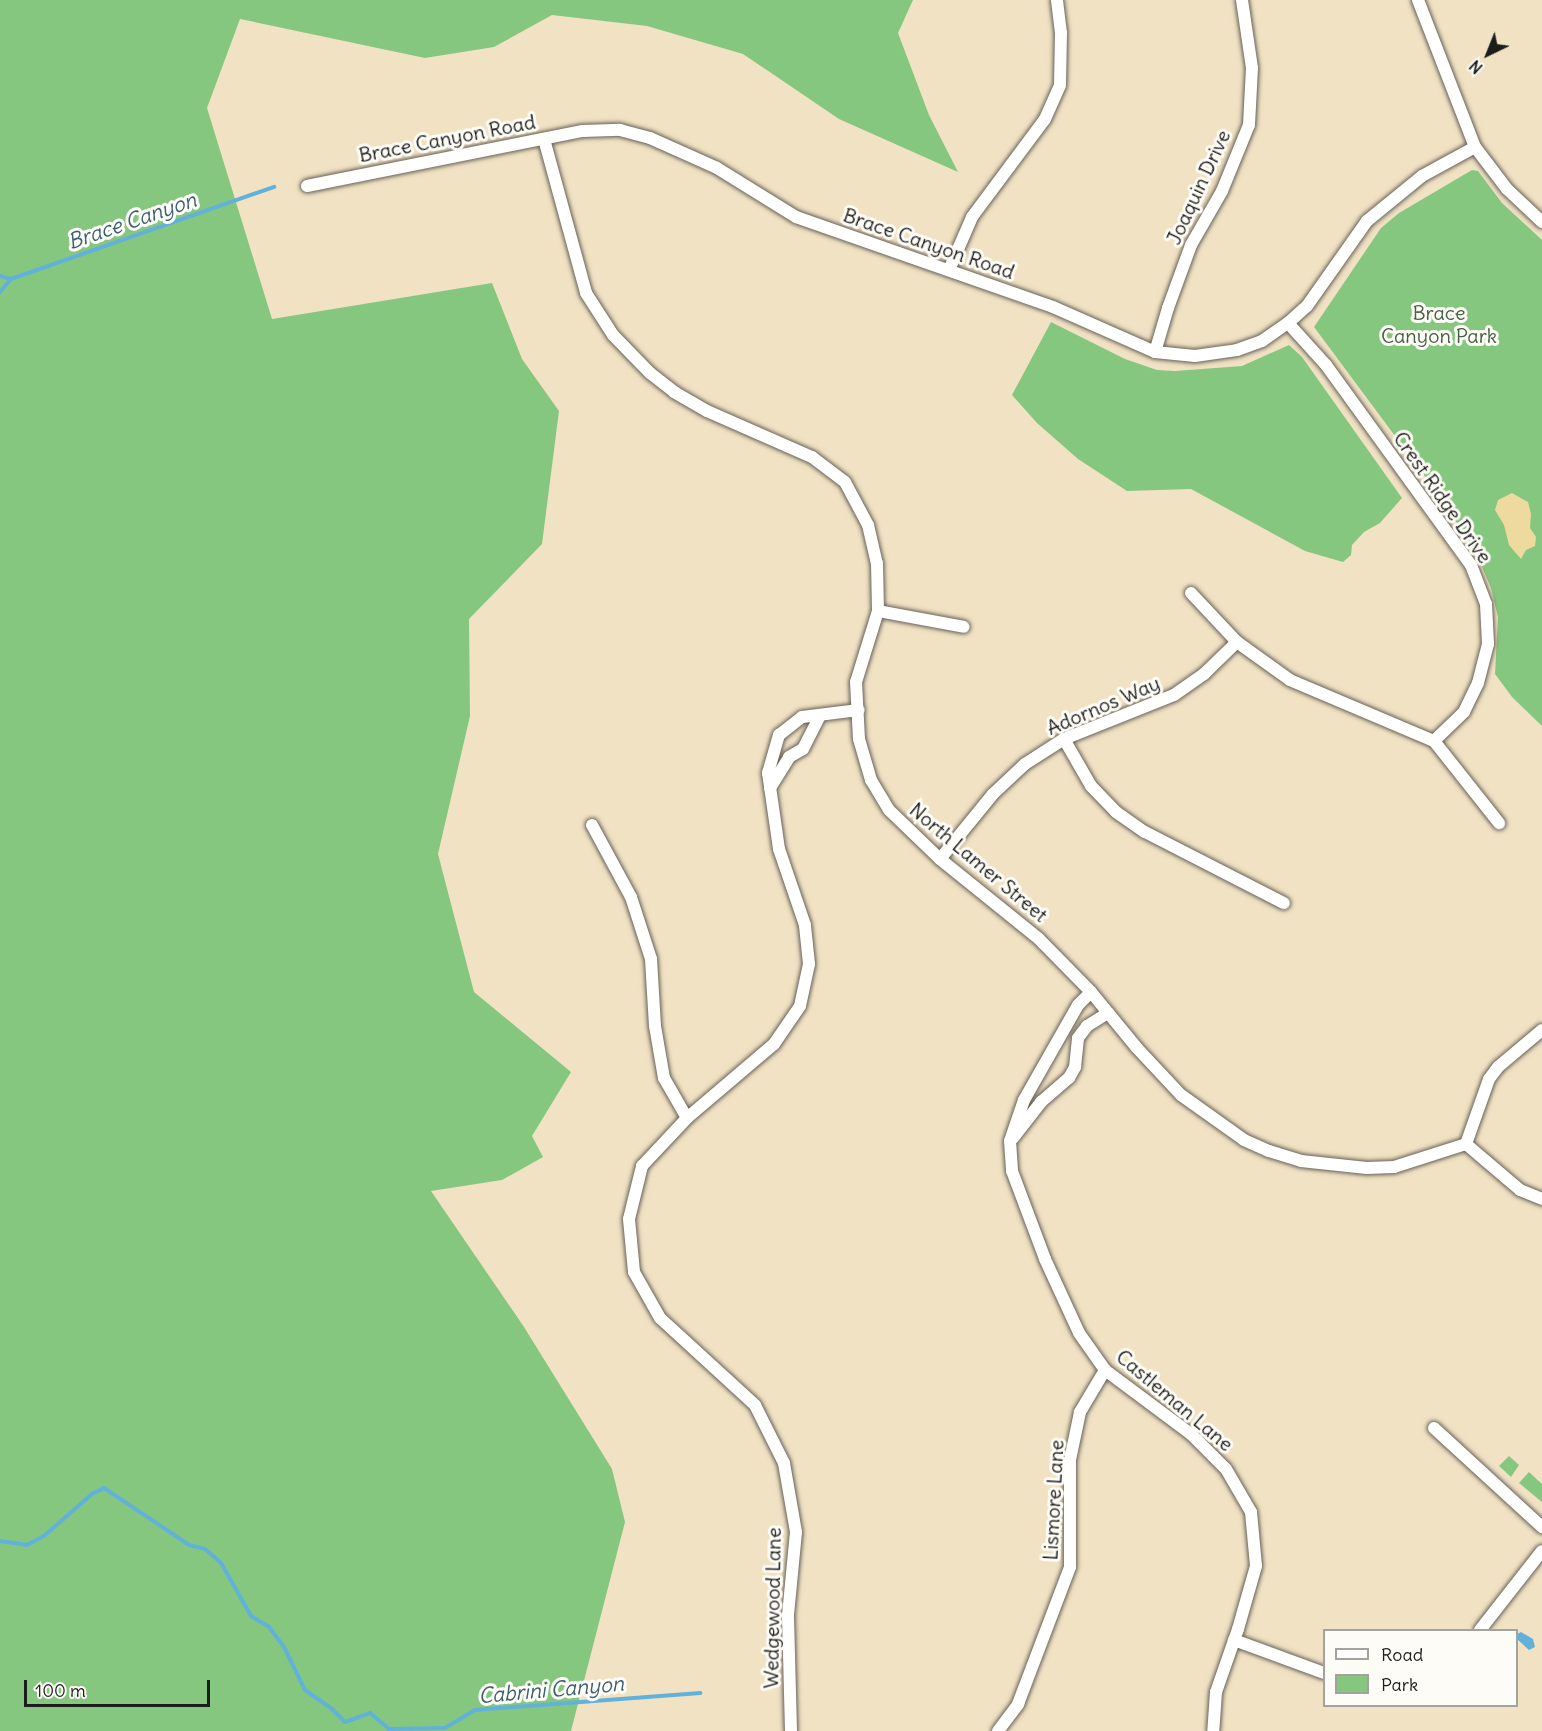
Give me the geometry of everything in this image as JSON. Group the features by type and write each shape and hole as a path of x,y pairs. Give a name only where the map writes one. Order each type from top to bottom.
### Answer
{"street":[{"path":"949,270 972,217 1046,119 1060,85 1061,33 1057,0"},
{"name":"Joaquin Drive","path":"1155,352 1191,245 1222,191 1249,125 1252,68 1242,0"},
{"path":"1418,0 1475,147 1507,189 1542,222"},
{"name":"Brace Canyon Road","path":"307,186 583,131 620,130 650,138 717,168 796,217 1053,307 1155,352 1195,356 1237,350 1262,341 1288,323 1307,306 1367,222 1422,176 1475,147"},
{"name":"North Lamer Street","path":"543,139 586,293 613,335 650,373 674,392 707,411 812,457 844,482 868,525 877,563 878,611 856,682 859,738 871,780 889,810 940,859 1039,939 1091,992 1181,1095 1244,1140 1301,1161 1367,1168 1394,1167 1466,1144"},
{"name":"Crest Ridge Drive","path":"1288,323 1326,365 1471,565 1486,604 1488,644 1478,683 1464,712 1434,741"},
{"path":"1191,592 1237,642 1290,680 1434,741 1498,823"},
{"path":"878,611 964,627"},
{"name":"Adornos Way","path":"940,859 993,794 1025,764 1064,739 1174,695 1204,674 1237,642"},
{"name":"Wedgewood Lane","path":"791,1731 788,1615 796,1532 784,1463 755,1405 660,1318 634,1272 629,1219 642,1166 687,1118 774,1044 800,1006 808,964 805,925 779,849 768,773 779,735 802,717 859,710"},
{"path":"770,788 789,758 803,749 820,715"},
{"path":"1064,739 1090,786 1116,812 1145,832 1284,903"},
{"path":"592,825 631,897 651,959 655,1026 664,1078 687,1118"},
{"name":"Castleman Lane","path":"1091,992 1078,1005 1024,1100 1010,1141 1012,1171 1045,1259 1079,1333 1105,1370 1191,1434 1226,1469 1251,1512 1256,1566 1216,1692 1213,1731"},
{"path":"1010,1141 1041,1102 1069,1078 1075,1067 1078,1038 1088,1026 1108,1013"},
{"path":"1542,1030 1498,1067 1489,1079 1466,1144 1520,1190 1542,1199"},
{"name":"Lismore Lane","path":"998,1731 1018,1704 1070,1567 1070,1460 1080,1412 1105,1370"},
{"path":"1434,1428 1542,1527"},
{"path":"1481,1629 1542,1551"},
{"path":"1234,1640 1323,1673"}],"green space":[{"path":"0,0 913,0 898,33 929,115 958,172 839,119 743,54 647,26 552,15 494,47 425,58 240,19 207,108 272,319 492,283 522,359 559,411 542,544 469,619 470,716 438,854 474,992 571,1072 532,1136 543,1157 502,1180 431,1191 524,1327 612,1469 625,1522 571,1731 0,1731"},
{"name":"Brace Canyon Park","path":"1472,170 1478,171 1502,203 1542,240 1542,726 1512,697 1495,674 1498,617 1491,588 1474,548 1424,475 1314,327 1381,228 1399,213"},
{"path":"1051,322 1125,359 1157,370 1175,371 1242,366 1289,345 1302,357 1402,498 1380,523 1364,532 1352,545 1351,555 1343,562 1305,551 1191,489 1127,491 1078,459 1037,423 1012,395"},
{"path":"1509,1456 1519,1465 1511,1477 1499,1466"},
{"path":"1529,1472 1542,1484 1542,1502 1519,1483"}],"sand":[{"path":"1512,493 1528,502 1531,514 1530,528 1536,537 1535,546 1526,550 1521,559 1509,545 1504,525 1495,510 1498,500"}],"water":[{"path":"1521,1632 1533,1639 1535,1647 1529,1650 1518,1640 1518,1634"}],"waterway":[{"name":"Brace Canyon","path":"0,276 11,279 274,187"},
{"path":"0,292 11,279"},
{"name":"Cabrini Canyon","path":"0,1541 27,1545 44,1536 92,1494 104,1488 189,1545 205,1549 221,1563 251,1616 269,1627 284,1647 305,1690 332,1709 345,1722 370,1713 389,1729 445,1728 475,1710 700,1693"}]}
